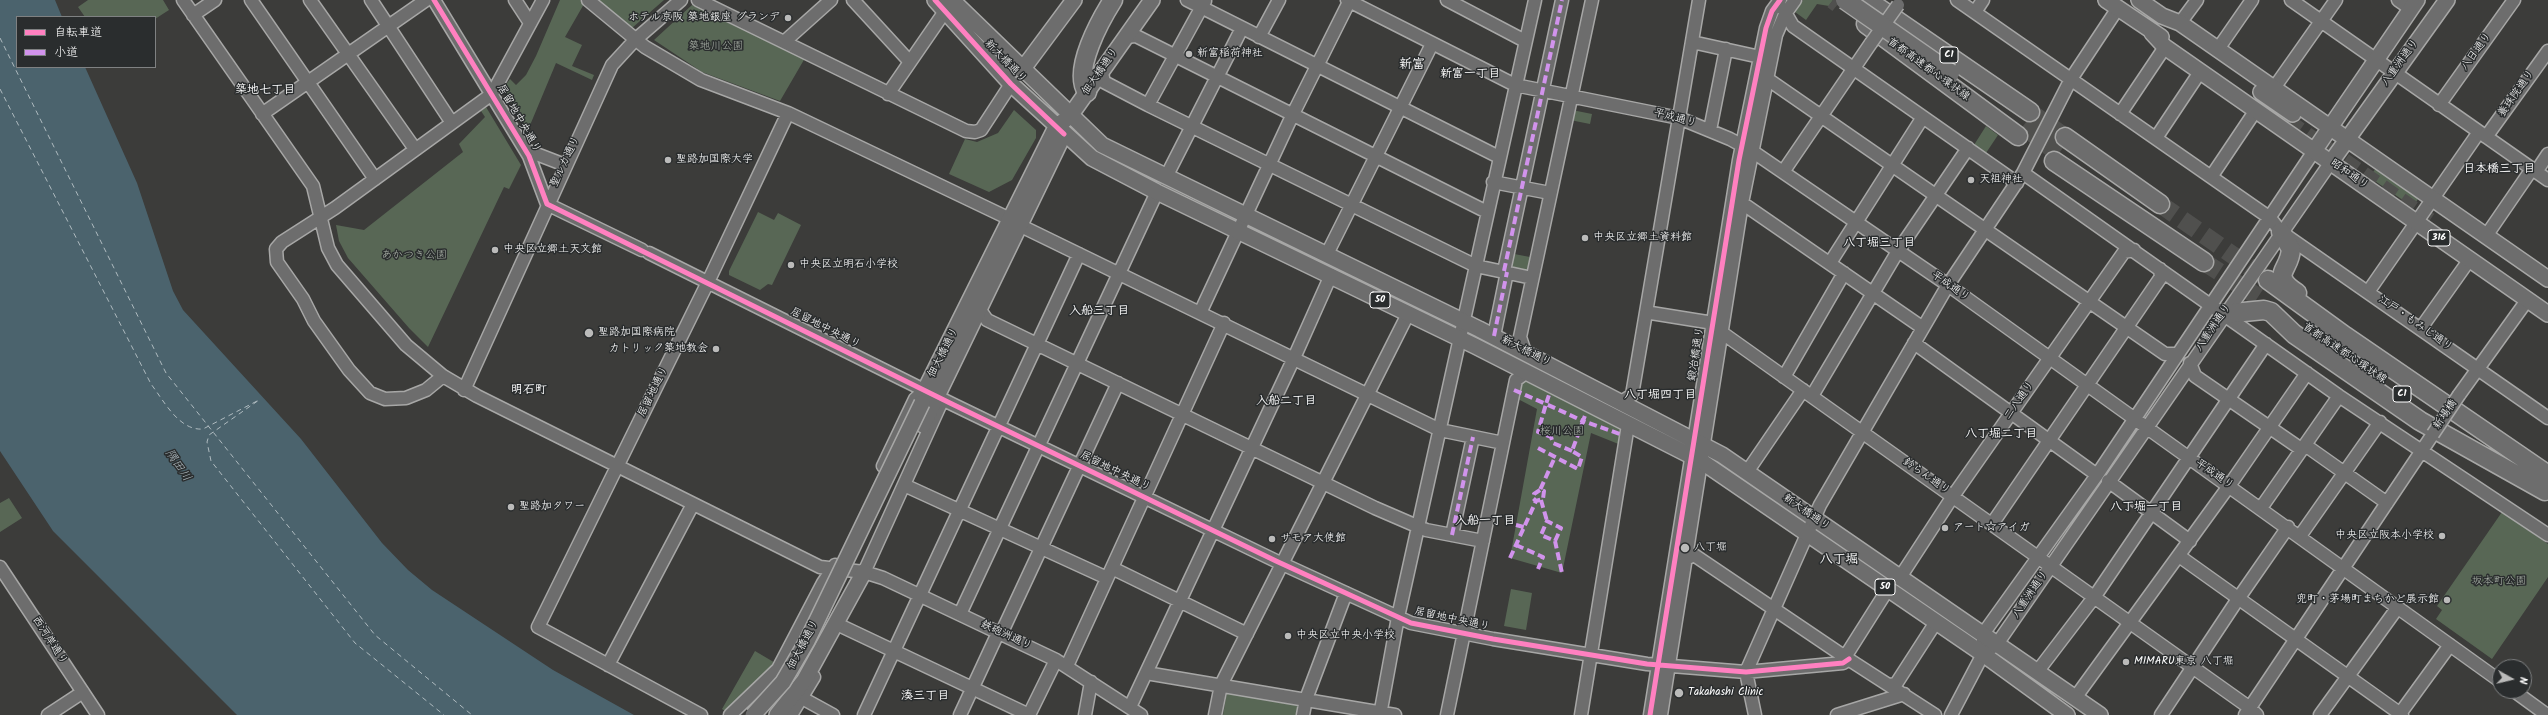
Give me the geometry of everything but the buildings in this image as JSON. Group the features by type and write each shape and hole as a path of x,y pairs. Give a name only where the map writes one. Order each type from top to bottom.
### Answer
{"highway":[{"path":"1087,92 1084,78 1089,44 1112,0"},
{"name":"首都高速都心環状線","path":"1867,0 2024,124"},
{"name":"首都高速都心環状線","path":"1842,2 2024,124"},
{"name":"C1","path":"1842,2 2024,124"},
{"path":"2065,137 2160,204"},
{"path":"2057,157 2133,213 2204,262"},
{"path":"2275,225 2291,249 2283,270 2282,278 2286,285 2297,293"},
{"name":"首都高速都心環状線","path":"2268,280 2547,483"},
{"name":"首都高速都心環状線","path":"2258,297 2547,483"},
{"path":"2318,308 2345,323 2500,434 2547,483"},
{"path":"2217,309 2264,310 2271,312 2294,334 2420,421 2547,483"}],"main road":[{"name":"新大橋通り","path":"935,0 950,3 1102,145 1246,217 1327,254 1494,336 1698,442 1747,472 1899,579 1983,634 2100,715"},
{"path":"1022,70 1074,0"},
{"name":"佃大橋通り","path":"753,715 783,682 807,641 932,397 1060,130 1087,92 1101,69 1152,0"},
{"name":"昭和通り","path":"2139,0 2162,16 2178,34 2291,118 2174,43 2152,33"},
{"name":"八重洲通り","path":"2331,162 2447,0"},
{"name":"新大橋通り","path":"950,3 1011,84 1092,158 1157,192 1460,339 1695,459 1808,534 1983,654 2065,714"},
{"name":"昭和通り","path":"2112,4 2152,33 2165,47 2331,162 2547,278"},
{"name":"八重洲通り","path":"2314,151 2332,127 2414,4"},
{"name":"昭和通り","path":"2162,16 2180,23 2349,138 2428,213 2470,259 2548,314"},
{"name":"昭和通り","path":"2428,213 2486,236 2547,278"},
{"name":"昭和通り","path":"2428,213 2548,302"},
{"name":"佃大橋通り","path":"766,715 787,692 803,666 923,425 932,397 980,310 1016,222"},
{"path":"741,715 777,677 811,617 833,570"},
{"path":"777,715 804,680 837,626 864,572"}],"street":[{"name":"鉄砲洲通り","path":"183,0 313,186 328,248 337,265 406,345 442,376 464,390 820,567 833,570 864,572 883,578 960,614 1061,663 1142,715"},
{"path":"193,15 215,0"},
{"path":"251,0 375,179"},
{"path":"310,0 415,149"},
{"path":"371,0 452,123"},
{"path":"262,114 426,0"},
{"name":"居留地中央通り","path":"434,0 526,150 547,204 708,282 932,397 998,426 1283,564 1411,623 1464,634 1591,655 1664,665 1746,672 1843,663 1847,658"},
{"path":"514,0 530,23"},
{"path":"442,376 416,395 397,400 381,398 370,393 349,370 314,321 304,299 275,257 279,245 375,179 492,94 542,0"},
{"path":"588,0 635,40 701,80 788,113 1016,222 1119,274 1224,323 1440,430 1503,443"},
{"name":"聖ルカ通り","path":"464,390 547,204 612,65 635,40 681,0"},
{"path":"698,0 966,131 975,132 981,130 1011,84"},
{"path":"784,42 831,0"},
{"path":"853,0 910,62"},
{"path":"1187,0 1203,4 1242,28 1317,67 1499,157"},
{"path":"1259,37 1279,0"},
{"path":"1200,313 1292,116 1349,0"},
{"name":"平成通り","path":"1349,0 1432,44 1515,85 1679,118 1710,130 1747,148 1948,285 2345,568 2492,675"},
{"path":"1447,0 1525,41"},
{"path":"1380,714 1398,617 1535,0"},
{"path":"1494,336 1521,188 1562,0"},
{"path":"1525,352 1520,337 1570,97 1592,0"},
{"path":"1621,402 1632,395 1699,0"},
{"path":"1779,0 1785,14 1793,26 1923,117 1968,148 2020,178 2134,250 2339,396 2548,535"},
{"name":"鍛冶橋通り","path":"1662,715 1664,665 1695,459 1747,148 1760,57 1769,18 1779,0"},
{"name":"鍛冶橋通り","path":"1716,329 1742,203 1747,148 1776,34 1785,14 1795,0"},
{"name":"江戸・もみじ通り","path":"1957,0 2156,138 2368,292 2479,368 2548,418"},
{"path":"1975,12 1983,0"},
{"path":"2180,23 2197,0"},
{"path":"2218,50 2252,0"},
{"path":"2291,0 2548,180"},
{"path":"2274,88 2336,0"},
{"path":"2398,0 2414,4"},
{"name":"八日通り","path":"2439,105 2514,0"},
{"path":"888,94 950,3"},
{"path":"1783,172 1853,68 1900,3"},
{"path":"1148,105 1203,4"},
{"path":"1755,715 1746,672 1814,518 1948,285 2020,178 2112,4"},
{"path":"1166,177 1242,28"},
{"path":"1125,36 1136,36 1292,116 1487,212"},
{"path":"1692,42 1760,57"},
{"path":"1327,254 1432,44"},
{"path":"2120,114 2165,47"},
{"path":"1710,130 1726,49"},
{"name":"養珠院通り","path":"2368,292 2428,213 2483,135 2548,51"},
{"path":"1101,69 1104,82 1269,166 1476,266 1532,278"},
{"path":"2156,138 2200,72"},
{"path":"1766,78 1891,165 1987,229 2165,354 2178,354"},
{"path":"2211,177 2256,110"},
{"name":"居留地通り","path":"608,665 538,627 708,282 788,113"},
{"path":"1830,263 1855,221 1923,117"},
{"path":"1747,472 1807,393 1898,251 1968,148"},
{"path":"526,150 565,165"},
{"name":"八重洲通り","path":"1983,654 1983,634 2097,475 2178,354 2217,309 2275,225 2314,151"},
{"path":"2486,236 2534,170 2548,154"},
{"name":"八重洲通り","path":"1951,715 1983,654 1997,644 2190,363 2217,309 2275,225 2331,162"},
{"path":"1494,182 1550,193"},
{"path":"960,614 1157,192"},
{"path":"1742,203 1923,328"},
{"name":"二八通り","path":"1899,579 1953,496 2124,252 2134,250"},
{"path":"864,715 1079,254"},
{"path":"2421,328 2470,259"},
{"path":"1992,524 2161,277 2160,269"},
{"path":"1784,377 1844,273"},
{"path":"1130,707 1331,276"},
{"name":"新場橋","path":"2251,713 2297,639 2459,395 2528,299"},
{"path":"980,310 987,320 1036,345 1183,414 1251,449 1324,483 1418,526 1483,542"},
{"name":"鈴らん通り","path":"1646,315 1652,313 1707,322 2050,566 2095,596 2194,668 2251,713"},
{"path":"1215,715 1221,686 1408,314"},
{"path":"791,715 802,698 837,626 1029,715 1061,663 1110,573 1224,323"},
{"path":"1914,343 2097,475"},
{"path":"2037,672 2095,596 2266,344"},
{"path":"2190,363 2195,376 2270,428 2344,473 2387,503"},
{"path":"1447,715 1516,380 1526,372"},
{"path":"2075,698 2230,486 2307,373"},
{"path":"960,715 1041,548 1118,383"},
{"path":"2261,508 2339,396"},
{"path":"730,715 778,669 823,583 833,570 915,399 932,397 904,485 864,572"},
{"path":"2300,536 2380,422"},
{"path":"1581,715 1628,425"},
{"path":"1452,535 1473,437"},
{"name":"鍛冶橋通り","path":"1650,715 1664,665 1686,559 1695,459"},
{"path":"2108,481 2190,542"},
{"path":"904,485 1041,548 1110,573 1180,601 1248,634"},
{"path":"693,504 608,665 701,715"},
{"path":"2161,715 2194,668 2238,599 2288,528"},
{"path":"1686,559 1694,555 1935,715"},
{"path":"2179,556 2238,599 2297,639 2400,715 2450,645"},
{"name":"西河岸通り","path":"0,567 98,715"},
{"path":"1847,658 1888,589"},
{"path":"1303,715 1306,699 1346,593"},
{"path":"2320,715 2347,675 2398,607"},
{"path":"1890,685 1896,684 1936,622"},
{"path":"1146,673 1306,699 1380,714 1395,715"},
{"path":"1085,715 1091,682"},
{"path":"48,715 83,692"},
{"path":"1837,715 1904,694"},
{"path":"802,698 833,715"},
{"path":"2525,699 2542,711"}],"green space":[{"path":"88,0 163,0 169,10 156,18 156,16 84,16 78,7"},
{"path":"560,0 580,0 584,4 565,37 582,45 572,66 594,75 592,80 556,63 528,130 503,89 510,79 516,85 526,75 536,56"},
{"path":"598,0 664,0 632,28 607,11"},
{"path":"1803,0 1833,0 1829,6 1817,4 1806,20 1795,12"},
{"name":"築地川公園","path":"692,5 805,58 780,101 702,72 654,40"},
{"name":"あかつき公園","path":"486,107 521,165 509,189 504,187 428,347 409,328 348,258 339,241 336,225 364,230 463,152 459,144 485,117 481,111"},
{"path":"1014,110 1036,130 1036,138 1012,180 989,192 949,174 965,139 977,142 998,133"},
{"path":"1572,110 1592,114 1590,124 1570,120"},
{"path":"1986,126 1998,135 1986,153 1974,145"},
{"path":"2377,167 2419,197 2415,204 2410,205 2369,177"},
{"path":"758,212 774,220 778,213 801,225 772,285 768,284 760,290 729,275 729,271"},
{"path":"1509,253 1530,257 1528,271 1506,268"},
{"name":"桜川公園","path":"1525,379 1624,427 1621,445 1591,433 1562,573 1510,558 1537,409 1518,399 1522,380"},
{"path":"9,498 22,518 0,532 0,503"},
{"name":"坂本町公園","path":"2502,512 2548,544 2548,577 2492,659 2436,619 2442,610 2437,606"},
{"path":"1511,589 1532,593 1526,630 1504,626"},
{"path":"755,651 777,664 728,713 722,709"},
{"path":"1227,692 1301,702 1299,715 1223,715"}],"water":[{"name":"隅田川","path":"0,0 55,0 62,16 16,16 16,68 85,68 137,183 173,291 183,310 301,439 382,543 408,570 432,590 553,670 634,715 237,715 53,531 0,451"}],"ferry route":[{"path":"0,38 166,373 375,635 472,715"},
{"path":"0,89 151,384 173,414 179,420 194,428 203,429 259,400 209,435 207,442 211,461 355,643 444,715"}],"tunnel":[{"path":"1833,0 1838,4"},
{"path":"2030,112 2065,137"},
{"path":"2288,121 2430,220"},
{"path":"2023,126 2059,154"},
{"path":"2160,204 2268,280"},
{"path":"2204,262 2258,297"}],"marked path":[{"path":"1504,271 1562,0"},
{"path":"1494,336 1507,272"},
{"path":"1514,390 1546,404 1549,395"},
{"path":"1572,451 1553,443 1551,437 1538,432 1546,404 1583,421 1586,413"},
{"path":"1538,448 1578,469 1582,457 1572,451 1583,421 1620,434"},
{"path":"1452,535 1473,437"},
{"path":"1540,490 1534,494 1533,498 1536,501 1543,499 1544,491 1540,490 1555,457"},
{"path":"1541,500 1547,521"},
{"path":"1510,558 1536,501"},
{"path":"1555,541 1561,528 1547,521 1541,535 1555,541 1562,573"},
{"path":"1516,525 1524,527"},
{"path":"1516,545 1543,557 1538,569"}],"cycle path":[{"path":"434,0 529,156 547,204 952,404 1276,561 1411,623 1493,639 1647,664 1746,672 1843,663 1849,659"},
{"path":"935,0 1011,84 1064,134"},
{"path":"1650,715 1739,160 1766,28 1772,11 1780,0"}],"place":[{"name":"ホテル京阪 築地銀座 グランデ","path":"788,18"},
{"name":"新富稲荷神社","path":"1189,54"},
{"name":"聖路加国際大学","path":"668,160"},
{"name":"天祖神社","path":"1971,180"},
{"name":"中央区立郷土資料館","path":"1585,238"},
{"name":"中央区立郷土天文館","path":"495,250"},
{"name":"中央区立明石小学校","path":"791,265"},
{"name":"聖路加国際病院","path":"589,333"},
{"name":"カトリック築地教会","path":"716,349"},
{"name":"聖路加タワー","path":"511,507"},
{"name":"アート☆アイガ","path":"1945,528"},
{"name":"中央区立阪本小学校","path":"2442,536"},
{"name":"サモア大使館","path":"1272,539"},
{"name":"八丁堀","path":"1685,548"},
{"name":"兜町・茅場町まちかど展示館","path":"2447,600"},
{"name":"中央区立中央小学校","path":"1288,636"},
{"name":"MIMARU東京 八丁堀","path":"2126,662"},
{"name":"Takahashi Clinic","path":"1679,693"}],"district":[{"name":"新富","path":"1412,66"},
{"name":"新富一丁目","path":"1470,75"},
{"name":"築地七丁目","path":"265,91"},
{"name":"日本橋三丁目","path":"2499,170"},
{"name":"八丁堀三丁目","path":"1879,244"},
{"name":"入船三丁目","path":"1099,312"},
{"name":"明石町","path":"529,391"},
{"name":"八丁堀四丁目","path":"1660,396"},
{"name":"入船二丁目","path":"1286,402"},
{"name":"八丁堀二丁目","path":"2001,435"},
{"name":"八丁堀一丁目","path":"2146,508"},
{"name":"入船一丁目","path":"1485,522"},
{"name":"八丁堀","path":"1839,561"},
{"name":"湊三丁目","path":"925,697"}]}
